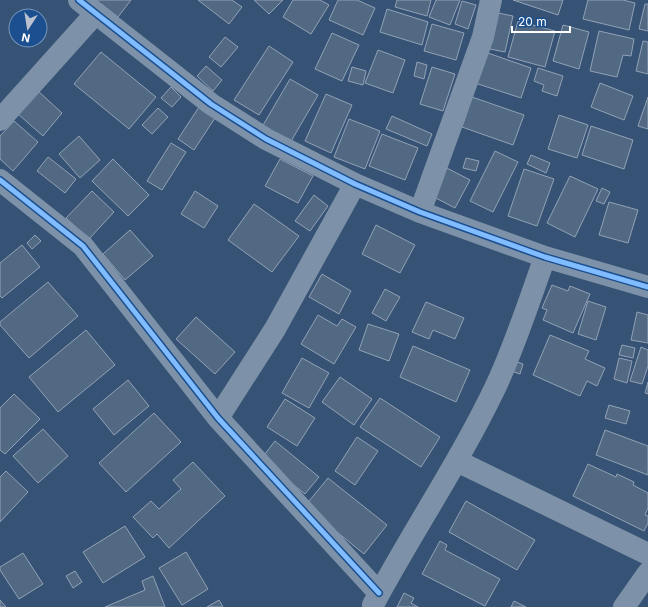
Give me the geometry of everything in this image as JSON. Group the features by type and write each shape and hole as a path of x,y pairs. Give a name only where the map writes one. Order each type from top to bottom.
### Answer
{"street":[{"path":"420,212 483,37 491,0"},
{"path":"0,120 87,7 211,104 266,139 355,184 420,212 545,257 647,284"},
{"path":"0,180 83,246 218,418 375,600 457,461 509,357 545,257"},
{"path":"218,418 275,329 355,184"},
{"path":"457,461 648,554"},
{"path":"624,607 648,573"}],"building":[{"path":"96,0 131,0 118,17"},
{"path":"198,0 232,0 242,7 229,24"},
{"path":"254,0 283,0 269,14"},
{"path":"293,0 320,0 329,5 311,34 283,17"},
{"path":"338,0 357,0 375,8 363,35 329,20"},
{"path":"397,0 431,0 427,16 395,7"},
{"path":"436,0 460,0 450,25 429,17"},
{"path":"513,0 563,0 558,15"},
{"path":"588,0 623,0 635,3 629,30 583,19"},
{"path":"462,1 476,5 468,29 455,24"},
{"path":"645,4 648,4 648,31 639,29"},
{"path":"387,9 428,22 422,45 380,32"},
{"path":"493,12 513,16 505,52 485,48"},
{"path":"518,21 555,31 545,67 508,57"},
{"path":"432,24 464,33 456,60 424,51"},
{"path":"563,25 589,32 579,69 553,61"},
{"path":"599,31 634,39 631,56 623,55 617,77 590,71"},
{"path":"332,33 359,45 342,81 315,69"},
{"path":"225,37 238,47 221,67 209,57"},
{"path":"643,41 648,42 648,74 636,71"},
{"path":"269,46 293,62 259,115 234,100"},
{"path":"378,50 405,60 393,93 365,83"},
{"path":"101,52 156,97 129,129 74,84"},
{"path":"485,52 531,68 521,98 475,83"},
{"path":"417,62 427,65 424,79 414,76"},
{"path":"206,66 222,80 213,91 197,76"},
{"path":"352,67 366,71 363,85 348,81"},
{"path":"432,67 455,74 443,111 420,104"},
{"path":"538,68 563,76 557,96 542,91 544,85 534,81"},
{"path":"290,79 318,95 290,143 262,127"},
{"path":"600,83 633,96 624,120 591,107"},
{"path":"171,87 181,97 172,107 161,98"},
{"path":"38,91 62,113 43,136 18,114"},
{"path":"326,94 352,105 331,153 305,141"},
{"path":"472,97 524,115 513,145 462,127"},
{"path":"648,97 648,129 638,126"},
{"path":"199,107 215,118 194,150 178,139"},
{"path":"158,108 168,117 152,134 142,125"},
{"path":"559,115 588,125 577,158 548,149"},
{"path":"392,116 432,134 427,146 386,129"},
{"path":"349,119 380,131 365,169 334,157"},
{"path":"14,121 38,142 13,171 0,159 0,136"},
{"path":"591,126 633,140 624,169 582,155"},
{"path":"382,134 418,148 405,180 369,166"},
{"path":"79,136 100,160 80,178 59,154"},
{"path":"171,143 186,152 162,190 147,181"},
{"path":"495,151 518,162 493,212 470,201"},
{"path":"531,155 550,163 546,173 527,164"},
{"path":"48,157 76,179 65,193 37,171"},
{"path":"466,158 479,161 476,171 463,168"},
{"path":"113,159 149,195 128,216 92,181"},
{"path":"280,159 313,176 298,203 265,186"},
{"path":"443,166 470,180 455,208 428,194"},
{"path":"524,169 554,179 537,226 508,216"},
{"path":"570,176 598,189 575,237 547,223"},
{"path":"602,188 610,192 604,204 596,201"},
{"path":"92,191 114,212 89,239 66,218"},
{"path":"195,191 218,206 204,228 181,214"},
{"path":"314,195 328,206 310,231 295,221"},
{"path":"609,202 638,210 628,243 599,235"},
{"path":"254,204 299,236 272,272 228,240"},
{"path":"376,225 415,245 400,273 362,254"},
{"path":"130,230 153,256 125,280 103,254"},
{"path":"35,235 41,241 32,249 27,243"},
{"path":"22,245 40,267 2,298 0,296 0,263"},
{"path":"322,274 351,291 339,314 309,297"},
{"path":"48,282 78,316 29,358 0,325 0,322"},
{"path":"552,285 568,291 570,286 590,294 573,333 543,320 547,310 542,308"},
{"path":"385,289 400,297 386,321 372,313"},
{"path":"588,301 606,307 596,340 578,334"},
{"path":"426,302 464,318 455,339 433,330 429,339 412,332"},
{"path":"637,312 648,315 648,343 631,340"},
{"path":"318,315 337,326 342,319 356,327 334,364 301,344"},
{"path":"196,317 235,352 215,374 176,339"},
{"path":"368,324 399,334 389,361 359,350"},
{"path":"86,330 115,365 58,412 29,377"},
{"path":"550,335 589,351 585,359 605,368 597,386 587,381 580,396 533,375"},
{"path":"622,345 635,348 633,358 619,355"},
{"path":"413,346 470,370 456,402 400,377"},
{"path":"641,347 648,350 648,366 642,384 630,381"},
{"path":"302,358 329,373 309,408 282,393"},
{"path":"619,358 632,361 627,383 614,379"},
{"path":"514,361 523,364 520,374 511,371"},
{"path":"340,377 372,399 354,425 322,402"},
{"path":"128,380 149,406 114,435 93,409"},
{"path":"648,382 648,394 645,393"},
{"path":"14,394 40,419 5,454 0,450 0,408"},
{"path":"380,398 440,437 421,467 360,427"},
{"path":"285,399 315,418 297,446 267,427"},
{"path":"609,405 630,411 626,424 605,418"},
{"path":"154,413 181,442 126,492 99,463"},
{"path":"43,429 68,456 38,483 13,456"},
{"path":"605,430 648,446 648,475 596,455"},
{"path":"357,437 378,451 355,485 335,471"},
{"path":"275,441 319,477 305,494 261,459"},
{"path":"193,462 225,496 169,548 157,534 153,538 133,517 151,501 159,509 181,489 173,480"},
{"path":"588,464 616,477 617,474 634,482 633,485 648,493 648,508 645,515 648,516 648,523 644,531 573,496"},
{"path":"6,471 28,492 0,522 0,477"},
{"path":"328,478 387,525 364,554 305,506"},
{"path":"466,501 535,540 517,570 449,532"},
{"path":"125,526 145,557 103,583 83,552"},
{"path":"440,541 447,545 445,550 500,579 485,606 422,574"},
{"path":"186,552 208,589 182,605 159,568"},
{"path":"23,553 43,584 19,599 0,570 0,567"},
{"path":"75,571 82,582 73,588 66,576"},
{"path":"153,576 165,607 105,607 145,590 142,581"},
{"path":"404,593 414,598 411,603 418,607 397,607"},
{"path":"0,600 6,607 0,607"},
{"path":"219,600 223,607 207,607"},
{"path":"514,601 526,607 511,607"}],"cycle path":[{"path":"79,0 211,104 266,139 355,184 420,212 545,257 648,287"},
{"path":"0,180 83,246 218,418 379,593"}]}
